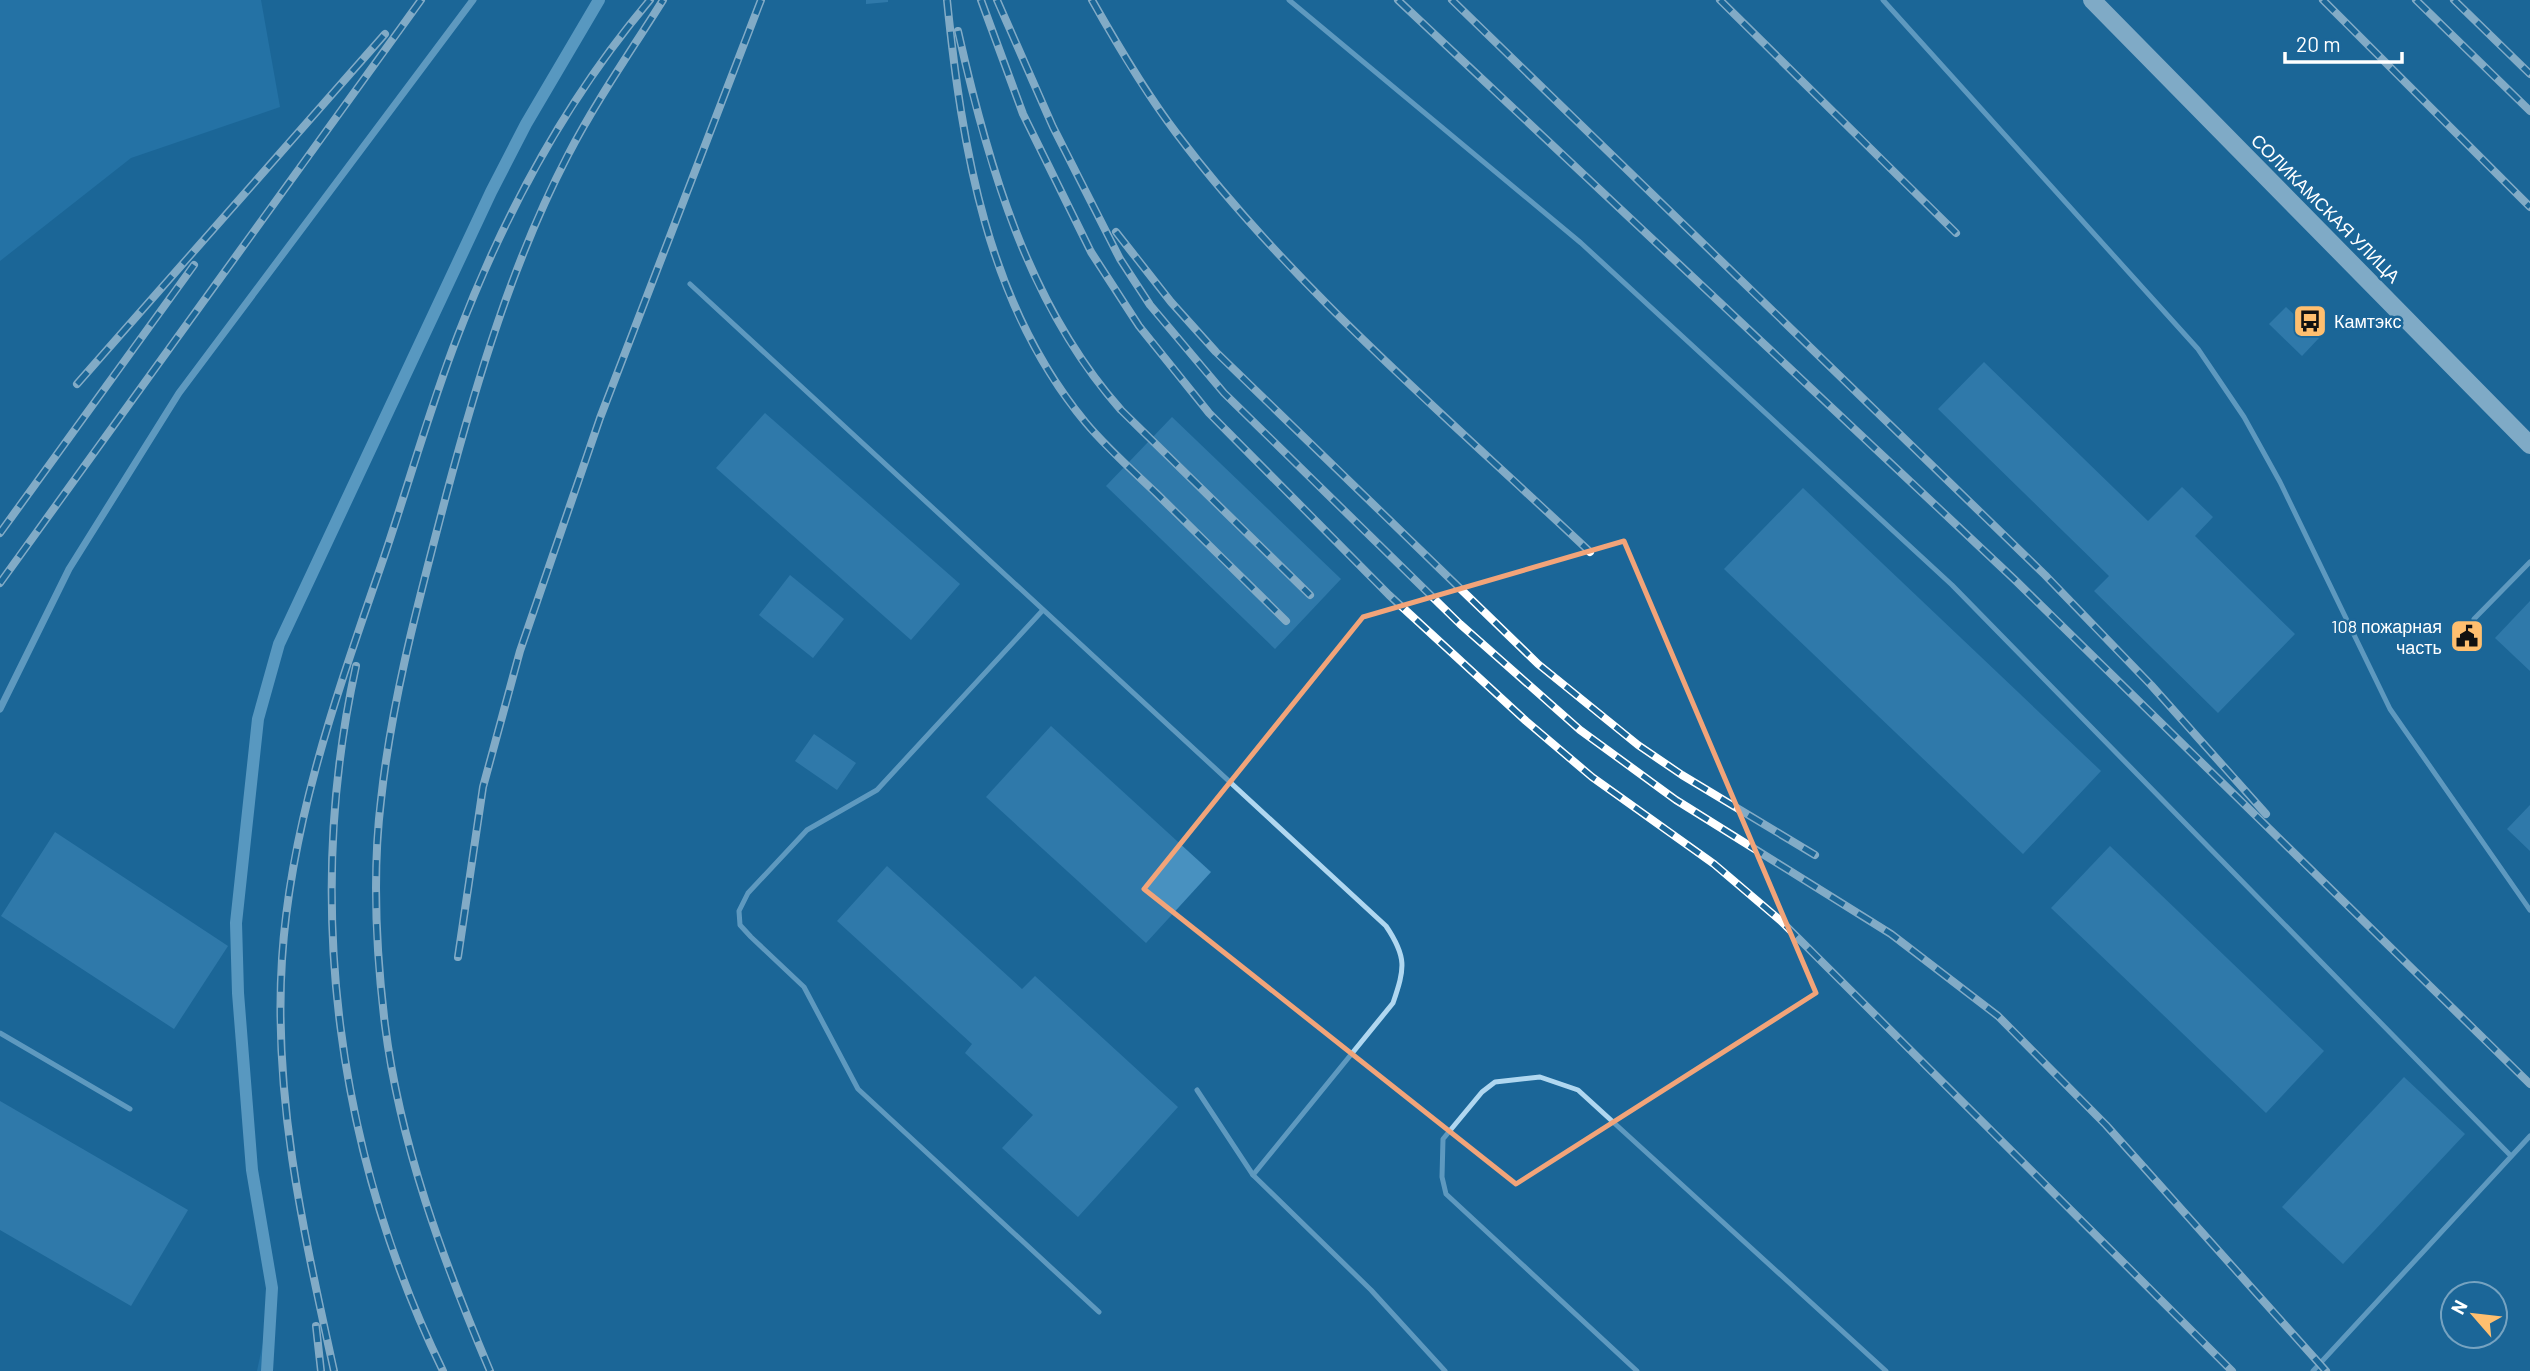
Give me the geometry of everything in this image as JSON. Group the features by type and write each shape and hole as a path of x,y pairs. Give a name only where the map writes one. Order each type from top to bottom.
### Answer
{"main road":[{"name":"СОЛИКАМСКАЯ УЛИЦА","path":"2092,0 2530,445"}],"street":[{"path":"0,709 68,569 179,393 472,0"}],"lane":[{"path":"1289,0 1581,243 1952,585 2511,1156"},
{"path":"1883,0 2198,349 2244,417 2280,482 2390,709 2530,910"},
{"path":"690,285 1386,926 1402,949 1403,974 1393,1003 1253,1175"},
{"path":"2474,619 2530,562"},
{"path":"1043,610 877,790 807,830 748,893 739,911 740,925 804,986 858,1089 1099,1312"},
{"path":"0,1033 130,1109"},
{"path":"1637,1371 1446,1194 1442,1177 1443,1139 1452,1124 1495,1082 1540,1077 1578,1090 1886,1371"},
{"path":"1197,1090 1253,1175 1371,1290 1445,1371"},
{"path":"2313,1371 2530,1136"}],"highlighted area":[{"path":"1624,541 1816,993 1516,1184 1144,889 1363,617"}],"shaded area":[{"path":"0,0 261,0 280,107 131,158 0,261"},
{"path":"268,1319 272,1371 257,1371"}],"building":[{"path":"866,0 888,0 888,2 866,4"},
{"path":"2286,307 2319,338 2302,356 2269,324"},
{"path":"1984,362 2148,521 2182,487 2213,517 2195,536 2295,634 2218,713 2094,591 2109,576 1938,409"},
{"path":"765,413 960,584 911,640 716,468"},
{"path":"1172,417 1341,579 1275,649 1106,486"},
{"path":"1803,488 2101,771 2023,854 1724,569"},
{"path":"790,575 844,619 813,658 759,615"},
{"path":"2530,601 2530,671 2495,638"},
{"path":"1051,726 1211,872 1146,943 986,797"},
{"path":"814,734 856,763 837,790 795,761"},
{"path":"2530,805 2530,851 2507,829"},
{"path":"55,832 228,946 174,1029 1,916"},
{"path":"2110,846 2324,1051 2266,1113 2051,908"},
{"path":"887,866 1022,989 1035,976 1178,1107 1078,1217 1002,1148 1033,1115 965,1053 972,1044 837,921"},
{"path":"2404,1077 2465,1134 2343,1264 2282,1207"},
{"path":"0,1101 188,1210 131,1306 0,1230"}],"waterway":[{"path":"267,1371 272,1288 252,1170 238,993 236,923 258,719 279,644 491,192 526,124 599,0"}],"railway":[{"path":"0,583 421,0"},
{"path":"334,1371 293,1167 282,1064 282,959 287,907 306,805 350,655 438,390 476,290 517,202 565,117 591,77 650,0"},
{"path":"490,1371 440,1244 412,1158 392,1070 377,941 377,856 381,800 392,723 417,609 458,452 513,279 568,155 663,0"},
{"path":"458,957 483,787 520,651 600,418 761,0"},
{"path":"947,0 971,168 1002,276 1025,328 1052,377 1094,432 1286,621"},
{"path":"981,0 1023,114 1091,252 1139,326 1209,413 1389,595 1526,721 1592,777 1714,864 1781,921 2232,1371"},
{"path":"997,0 1053,127 1120,259 1150,305 1224,393 1460,624 1580,730 1676,800 1891,934 1998,1016 2106,1125 2326,1371"},
{"path":"1092,0 1165,118 1222,191 1271,246 1375,351 1590,552"},
{"path":"1398,0 2015,580 2530,1084"},
{"path":"1452,0 2045,575 2151,685 2266,814"},
{"path":"1720,0 1956,233"},
{"path":"2323,0 2530,207"},
{"path":"2416,0 2530,111"},
{"path":"2454,0 2530,74"},
{"path":"958,31 998,182 1036,279 1061,325 1089,369 1121,410 1310,595"},
{"path":"77,384 385,34"},
{"path":"1116,232 1171,302 1216,352 1538,664 1638,745 1682,775 1815,855"},
{"path":"0,533 194,265"},
{"path":"356,666 340,755 333,845 333,936 340,1026 355,1115 377,1202 407,1288 443,1371"},
{"path":"316,1326 321,1371"}],"place":[{"name":"Камтэкс","path":"2310,321"},
{"name":"108 пожарная часть","path":"2467,636"}]}
